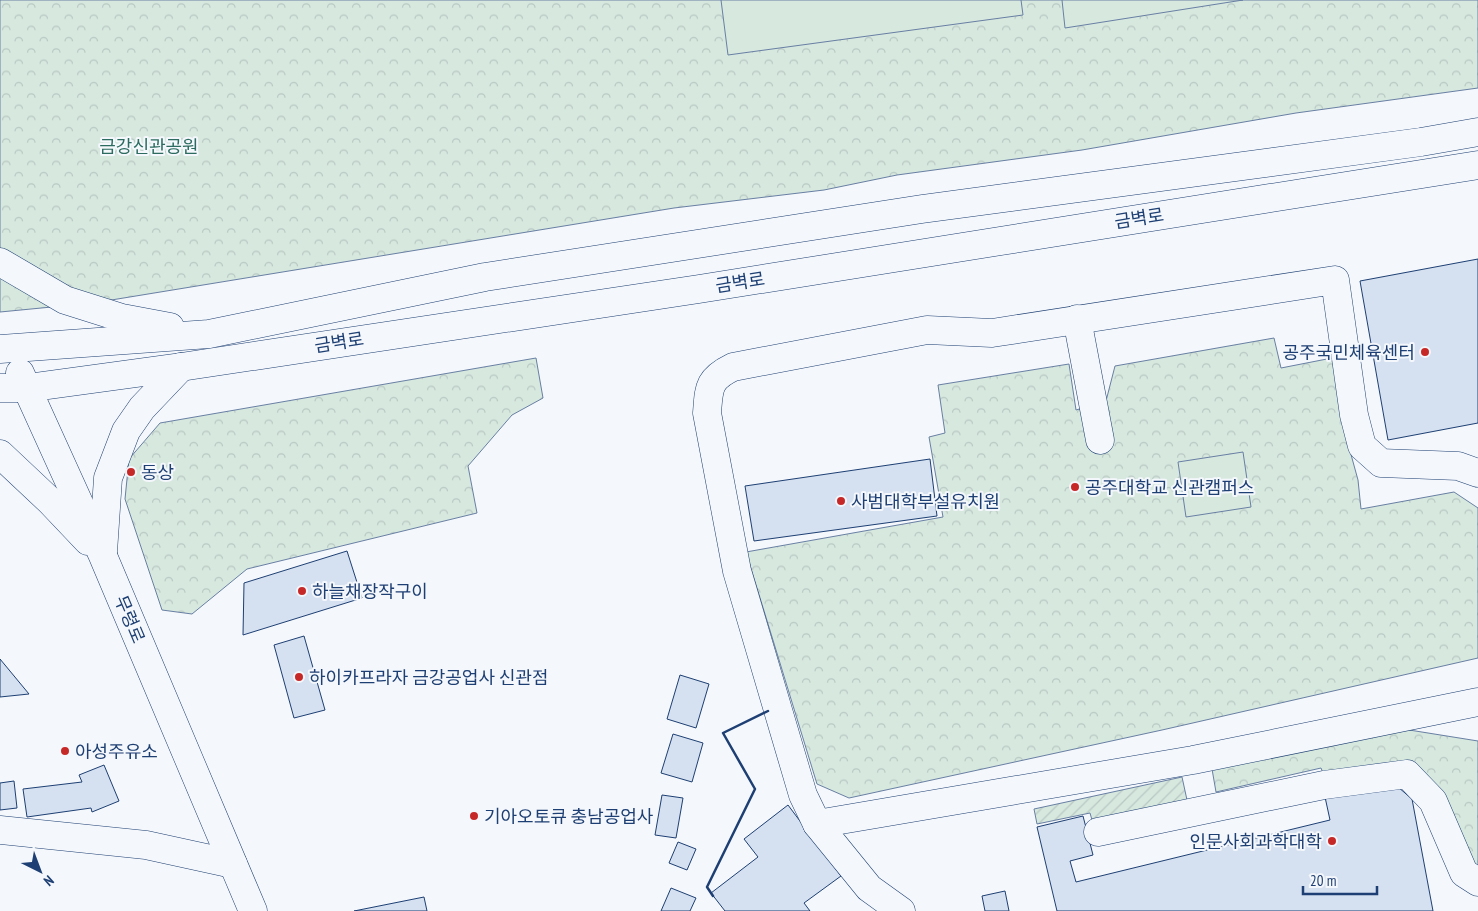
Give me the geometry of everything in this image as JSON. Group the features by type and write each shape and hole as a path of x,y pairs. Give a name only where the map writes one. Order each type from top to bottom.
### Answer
{"main road":[{"name":"금벽로","path":"3,343 209,334 485,277 922,209 1421,142 1478,132"},
{"name":"금벽로","path":"0,388 27,388 699,288 1478,165"},
{"path":"1430,173 1478,177"},
{"path":"0,262 65,300 122,318 209,334"},
{"path":"901,911 869,888 817,824 803,795 737,571 706,413 708,392 717,375 733,368 927,330 992,333 1335,280 1354,415 1362,446 1381,464 1458,466 1478,473"},
{"path":"1077,319 1100,440"},
{"name":"무령로","path":"3,343 27,388 103,556 253,911"},
{"path":"103,556 108,478 126,431 142,408 180,366"},
{"path":"0,454 51,502 103,556"},
{"path":"817,824 1193,760 1478,702"},
{"path":"1098,832 1324,785 1407,774 1433,800 1464,873 1478,882"},
{"path":"0,830 146,845 234,864"}],"green space":[{"name":"금강신관공원","path":"0,0 1478,0 1478,88 1296,113 1082,150 897,175 824,190 674,208 93,303 0,312"},
{"path":"721,0 1021,0 1023,15 728,55"},
{"path":"1062,0 1243,0 1065,28"},
{"path":"1274,338 1281,368 1332,358 1347,440 1358,480 1361,509 1454,492 1478,508 1478,658 1162,730 849,798 817,784 746,552 943,517 929,437 945,433 938,385 1069,364 1076,410 1106,401 1115,366"},
{"path":"536,358 543,398 512,415 468,466 477,513 247,569 192,614 162,610 125,499 129,459 160,423"},
{"path":"1243,452 1251,507 1186,517 1178,462"},
{"path":"1403,729 1478,741 1478,870 1421,773 1386,763 1325,778 1321,768 1216,792 1212,769"},
{"path":"1182,777 1187,800 1092,820 1090,813 1037,824 1034,809"}],"building":[{"name":"공주국민체육센터","path":"1478,259 1478,423 1388,440 1360,281"},
{"name":"사범대학부설유치원","path":"930,459 937,516 754,541 745,486"},
{"name":"하늘채장작구이","path":"347,551 362,598 243,635 244,583"},
{"name":"하이카프라자 금강공업사 신관점","path":"304,636 325,710 294,718 274,645"},
{"path":"0,659 29,694 0,697"},
{"path":"680,675 709,684 696,728 667,719"},
{"path":"673,734 703,743 692,782 661,773"},
{"path":"104,765 119,801 92,812 91,808 27,817 23,789 82,782 79,775"},
{"path":"14,781 17,808 0,810 0,783"},
{"name":"인문사회과학대학","path":"1391,781 1412,799 1433,911 1057,911 1037,827 1083,816 1093,855 1070,861 1076,882 1330,820 1325,797"},
{"path":"662,795 683,798 676,838 655,835"},
{"path":"788,805 841,876 804,903 810,911 725,911 711,893 758,857 744,839"},
{"path":"678,842 696,849 687,870 669,863"},
{"path":"671,888 696,898 690,911 661,911"},
{"path":"1005,891 1009,911 985,911 982,896"},
{"path":"424,897 427,911 354,911"}],"wall":[{"path":"713,896 707,887 755,789 723,733 768,711"}],"place":[{"name":"공주국민체육센터","path":"1425,352"},
{"name":"동상","path":"131,472"},
{"name":"공주대학교 신관캠퍼스","path":"1075,487"},
{"name":"사범대학부설유치원","path":"841,501"},
{"name":"하늘채장작구이","path":"302,591"},
{"name":"하이카프라자 금강공업사 신관점","path":"299,677"},
{"name":"아성주유소","path":"65,751"},
{"name":"기아오토큐 충남공업사","path":"474,816"},
{"name":"인문사회과학대학","path":"1332,841"}]}
